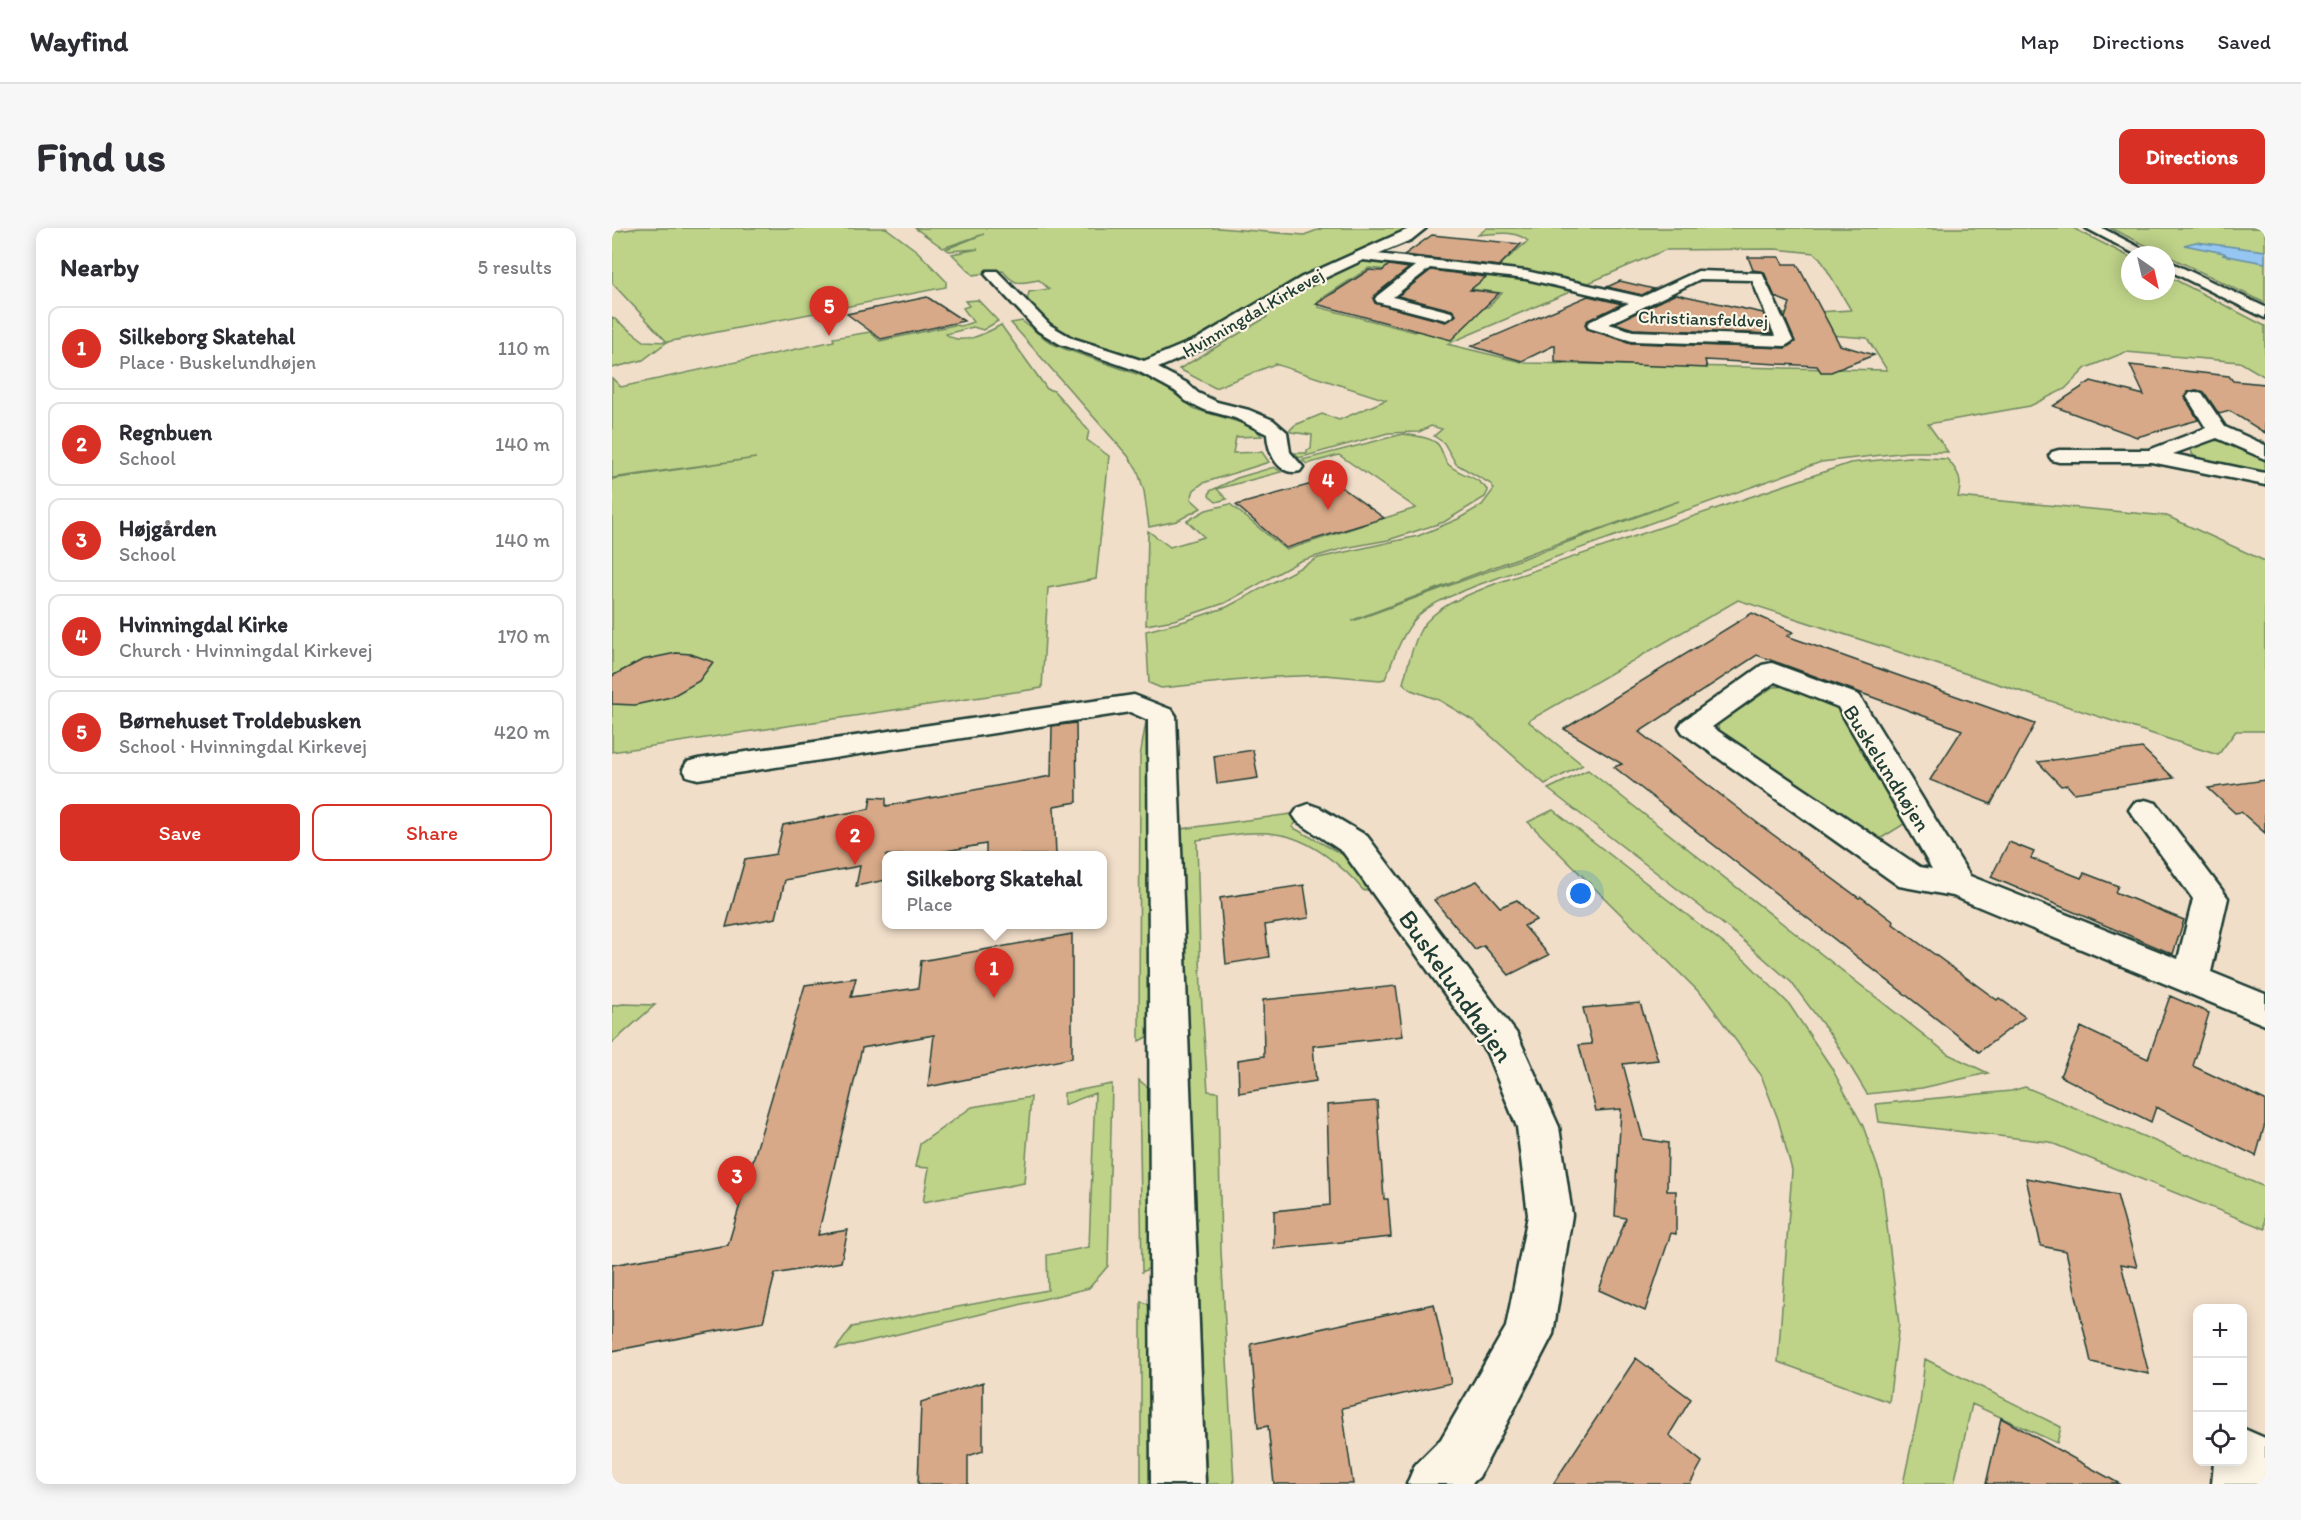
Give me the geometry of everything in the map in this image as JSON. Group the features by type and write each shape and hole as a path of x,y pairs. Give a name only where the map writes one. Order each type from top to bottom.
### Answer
{"street":[{"path":"1361,256 1406,237 1420,228"},
{"path":"2092,228 2129,246"},
{"path":"1446,315 1382,299 1433,265 1455,254"},
{"name":"Christiansfeldvej","path":"1361,256 1526,275 1644,302 1698,275 1757,276 1785,341 1632,336 1595,325 1644,302"},
{"name":"Hvinningdal Kirkevej","path":"1144,367 1169,360 1202,345 1289,290 1361,256"},
{"path":"2175,268 2265,313"},
{"name":"Hvinningdal Kirkevej","path":"992,274 1044,328 1066,341 1144,367 1181,387 1202,402 1266,424 1277,432 1277,448 1282,459 1293,467"},
{"path":"1005,288 1024,285"},
{"path":"2196,397 2210,416 2217,431"},
{"path":"2151,456 2217,431 2247,442 2265,453"},
{"path":"2059,456 2151,456 2265,479"},
{"name":"Buskelundhøjen","path":"1958,885 1849,701 1772,671 1693,727 1911,878 1958,885 2265,1010"},
{"path":"698,769 1134,704 1162,716 1178,1484"},
{"path":"2145,810 2211,898 2191,978"},
{"name":"Buskelundhøjen","path":"1309,815 1355,844 1497,1036 1538,1127 1550,1215 1529,1334 1460,1458 1434,1484"},
{"path":"2247,1456 2265,1465"},
{"path":"2239,1484 2240,1466"}],"green space":[{"path":"639,228 886,228 917,251 946,281 946,287 667,342 612,283 612,232"},
{"path":"915,228 1219,228 1304,235 1323,228 1412,228 1277,291 1219,329 1154,360 1142,361 1073,339 1047,322 1027,301 1029,292 1049,289 1039,280 1015,282 1003,271 973,275 952,254 978,249 949,251 946,249 984,234 943,248"},
{"path":"1487,228 2073,228 2121,252 2121,300 2175,300 2175,280 2265,326 2265,377 2240,362 2126,352 2086,368 2065,389 2030,406 1928,424 1948,452 1908,452 1821,462 1452,595 1429,607 1412,623 1385,679 1325,675 1273,677 1161,688 1149,683 1146,631 1227,607 1318,558 1418,536 1458,519 1482,505 1494,489 1491,484 1456,464 1444,443 1434,436 1442,429 1431,426 1419,432 1388,433 1299,458 1295,453 1307,453 1307,450 1311,449 1312,435 1291,432 1290,430 1295,425 1322,414 1339,420 1386,400 1275,364 1215,388 1179,369 1267,317 1267,312 1280,301 1359,261 1418,268 1408,272 1369,268 1318,301 1318,307 1415,332 1446,319 1452,320 1468,305 1488,307 1502,293 1455,287 1470,274 1469,271 1525,277 1577,289 1447,344 1526,363 1887,370 1867,338 1791,332 1783,314 1851,310 1820,258 1814,253 1775,249 1665,250 1584,285 1534,273 1495,269 1528,241 1517,235 1498,233 1478,235","holes":["1679,501 1353,621 1534,552"]},
{"path":"2110,228 2265,228 2265,303 2175,259 2175,246 2147,246"},
{"path":"978,300 998,321 983,330 973,327 946,334 952,338 966,339 981,335 1001,325 1047,389 1054,391 1089,431 1087,440 1109,456 1096,579 1048,588 1042,688 612,752 612,479 756,458 612,478 612,378 621,387 834,341 833,338 870,332 880,341 954,325 961,326 973,322 963,308 969,306 965,301"},
{"path":"612,317 644,341 667,342 643,360 612,368"},
{"path":"1022,321 1051,343 1157,381 1195,409 1252,426 1262,436 1236,437 1233,453 1262,452 1269,462 1203,483 1194,490 1191,499 1201,508 1177,521 1149,527 1144,491 1137,469 1011,323"},
{"path":"1403,434 1424,437 1438,444 1449,465 1484,486 1488,491 1485,497 1444,522 1388,540 1345,548 1300,561 1225,603 1174,620 1146,625 1148,531 1170,547 1204,537 1187,521 1206,510 1230,504 1286,550 1416,508 1339,455 1307,464 1302,460"},
{"path":"2212,440 2228,442 2265,455 2265,475 2202,461 2192,454 2190,445"},
{"path":"1909,457 1947,459 1959,476 1958,497 2167,516 2265,561 2265,731 2236,731 2218,755 1738,600 1528,721 1583,765 1545,784 1474,721 1439,700 1411,690 1403,683 1421,629 1445,606 1466,596 1497,583 1850,463"},
{"path":"1274,467 1281,472 1217,489 1227,499 1216,502 1209,496 1210,491 1237,478"},
{"path":"1789,686 1832,702 1838,708 1909,821 1875,842 1719,733 1718,724 1773,687"},
{"path":"1146,721 1151,1035 1139,1041 1140,757"},
{"path":"1588,770 1948,1054 1988,1073 1922,1088 1867,1094 1833,1038 1791,982 1737,935 1548,789"},
{"path":"1553,810 1746,961 1789,1004 1831,1067 1863,1126 1881,1177 1899,1324 1889,1402 1778,1362 1792,1170 1778,1119 1761,1075 1705,998 1528,822"},
{"path":"1306,812 1292,827 1349,858 1377,885 1364,891 1336,863 1313,847 1276,834 1236,834 1197,840 1201,992 1208,1091 1218,1092 1221,1251 1234,1484 1207,1484 1181,829"},
{"path":"655,1005 612,1043 612,1006"},
{"path":"1139,1080 1151,1090 1154,1266 1142,1272"},
{"path":"1112,1084 1108,1266 1089,1288 836,1349 852,1327 1048,1290 1047,1255 1089,1247 1095,1093 1064,1105 1064,1093"},
{"path":"2025,1087 2265,1187 2265,1229 2049,1142 1879,1122 1876,1104 2011,1091"},
{"path":"1031,1097 1024,1183 923,1202 929,1168 915,1167 920,1144 972,1107"},
{"path":"1141,1301 1153,1307 1154,1484 1141,1484"},
{"path":"1925,1359 2061,1427 2057,1443 1972,1404 1954,1484 1903,1484 1920,1404"}],"water":[{"path":"2196,242 2265,251 2265,263 2184,245"}],"building":[{"path":"1432,235 1521,244 1499,266 1404,255"},
{"path":"1748,257 1779,257 1783,264 1797,264 1840,345 1874,355 1831,372 1821,372 1817,366 1705,360 1707,368 1555,362 1555,345 1522,361 1471,346 1588,296 1622,304 1588,320 1585,324 1587,329 1631,343 1786,348 1795,342 1785,318 1790,303 1775,297 1764,272 1753,270"},
{"path":"1389,265 1409,268 1376,294 1373,298 1375,303 1445,322 1456,315 1452,310 1398,296 1431,270 1486,277 1470,290 1499,293 1451,340 1316,304 1369,270 1382,271"},
{"path":"1620,281 1654,289 1642,295 1607,287"},
{"path":"1676,294 1763,313 1772,334 1633,329 1615,323"},
{"path":"927,297 964,321 881,339 847,314"},
{"path":"2130,365 2229,376 2233,381 2265,384 2265,433 2230,411 2219,414 2204,392 2196,390 2188,392 2185,397 2198,420 2137,437 2053,406 2091,381 2144,395"},
{"path":"1330,479 1384,518 1286,548 1236,505"},
{"path":"1752,613 1793,632 1787,636 2035,724 1991,804 1930,780 1962,730 1757,655 1639,732 1760,825 1859,898 1861,897 1894,922 1893,924 1997,1000 1999,998 2025,1017 1979,1052 1614,767 1622,764 1564,729"},
{"path":"676,653 691,654 713,662 699,681 671,697 635,705 612,704 612,676 642,660"},
{"path":"1076,723 1077,802 1054,806 1056,851 986,851 986,844 946,851 882,851 882,881 856,886 860,866 785,880 776,918 726,927 745,859 776,854 783,825 869,809 871,797 886,798 886,806 1051,776 1052,726"},
{"path":"2142,748 2174,778 2074,793 2067,785 2061,786 2038,762"},
{"path":"1253,750 1258,778 1217,784 1214,756"},
{"path":"2265,780 2265,833 2241,812 2235,813 2208,788"},
{"path":"2009,842 2034,852 2031,858 2081,878 2084,873 2118,886 2115,892 2184,920 2173,954 1991,877"},
{"path":"1477,881 1500,907 1517,900 1536,920 1524,926 1549,955 1509,975 1484,946 1475,950 1434,900"},
{"path":"1304,885 1309,918 1265,925 1269,957 1226,964 1220,898"},
{"path":"1072,934 1072,1058 928,1087 934,1035 862,1048 818,1235 848,1230 841,1262 775,1274 763,1322 612,1351 612,1265 728,1245 805,985 856,978 851,997 918,988 921,961"},
{"path":"1396,986 1403,1036 1313,1046 1316,1081 1239,1093 1238,1060 1264,1056 1263,1000"},
{"path":"2170,996 2209,1013 2193,1066 2265,1100 2265,1124 2256,1156 2156,1107 2151,1122 2060,1076 2081,1027 2148,1059"},
{"path":"1640,1003 1658,1060 1623,1064 1643,1139 1668,1143 1667,1191 1676,1191 1676,1234 1671,1233 1645,1311 1599,1290 1626,1218 1615,1216 1621,1109 1596,1111 1579,1045 1592,1044 1583,1008"},
{"path":"1377,1101 1384,1199 1388,1199 1391,1237 1274,1249 1274,1211 1330,1205 1327,1105"},
{"path":"2026,1178 2117,1195 2137,1267 2121,1264 2149,1374 2091,1362 2066,1251 2041,1246"},
{"path":"1434,1304 1451,1383 1342,1408 1353,1484 1274,1484 1268,1426 1258,1428 1251,1344"},
{"path":"1636,1358 1691,1399 1669,1435 1702,1462 1690,1484 1553,1484"},
{"path":"983,1382 983,1451 968,1456 968,1484 918,1484 921,1402"},
{"path":"2001,1418 2120,1484 1986,1484"}],"place":[{"name":"Børnehuset Troldebusken","path":"829,336"},
{"name":"Hvinningdal Kirke","path":"1328,510"},
{"name":"Regnbuen","path":"855,865"},
{"name":"Silkeborg Skatehal","path":"994,998"},
{"name":"Højgården","path":"737,1206"}]}
